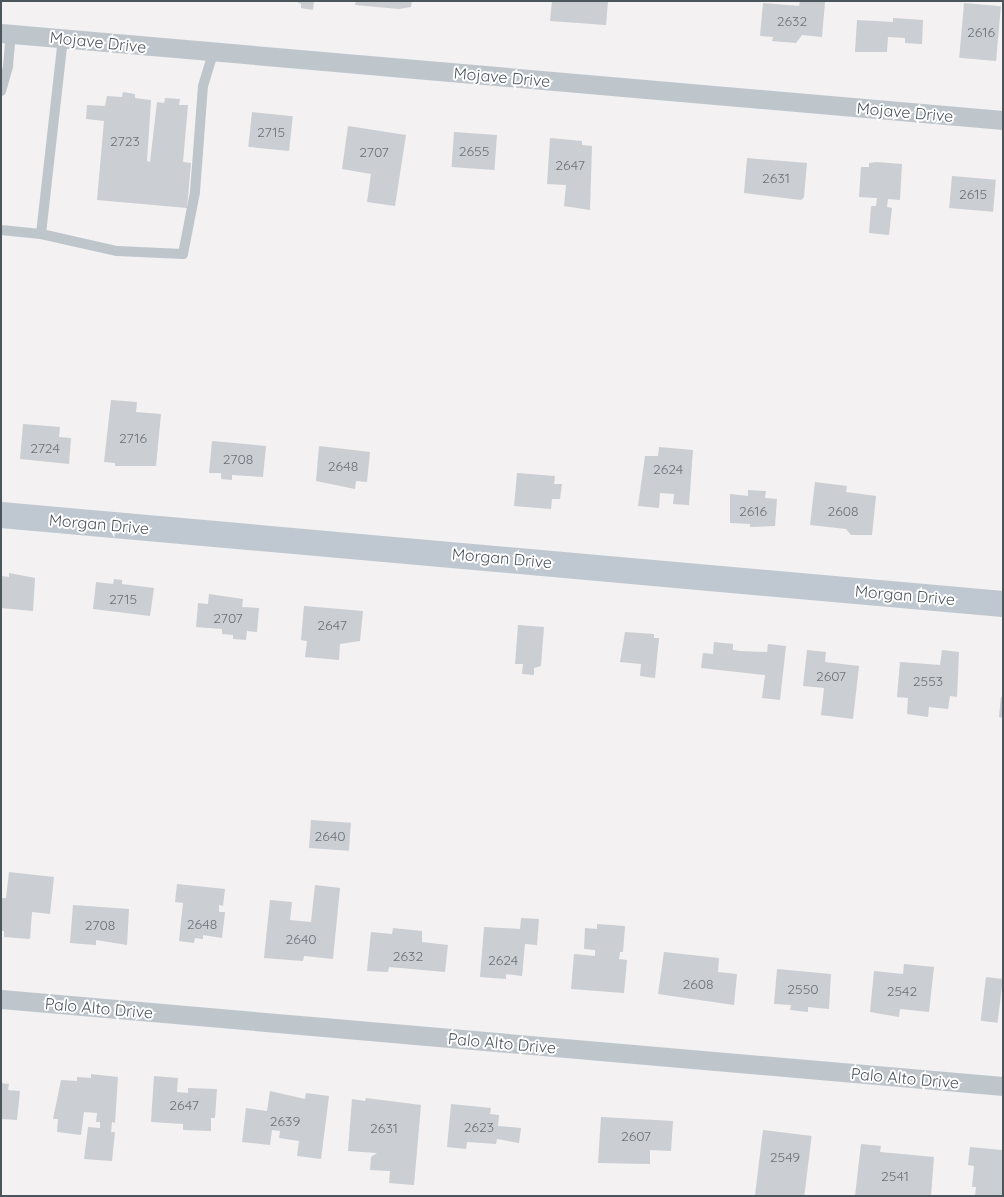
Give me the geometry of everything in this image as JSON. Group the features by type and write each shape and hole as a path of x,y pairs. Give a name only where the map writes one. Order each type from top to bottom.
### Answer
{"street":[{"name":"Mojave Drive","path":"6,33 213,53 1003,120"},
{"name":"Morgan Drive","path":"1,515 1003,604"},
{"name":"Palo Alto Drive","path":"1,999 1003,1086"}],"lane":[{"path":"1,91 6,33"},
{"path":"41,234 63,39"},
{"path":"1,230 41,234 117,251 183,254 195,192 203,86 213,53"}],"building":[{"path":"295,1 314,1 313,10 301,8 301,4"},
{"path":"356,1 412,1 411,7 399,9 355,5"},
{"path":"552,1 608,1 606,25 550,21"},
{"path":"800,1 825,2 822,37 802,35 796,43 772,41 773,37 760,36 763,3 799,6"},
{"path":"964,3 1001,6 996,61 959,58"},
{"path":"893,18 923,20 922,44 905,43 905,38 888,37 887,52 855,52 857,20 893,22"},
{"path":"123,92 135,94 135,98 151,100 147,161 150,162 157,102 164,103 165,98 180,99 179,105 188,105 183,162 191,163 187,208 97,200 104,121 86,119 87,105 105,106 107,96 122,97"},
{"path":"252,112 293,116 289,151 248,147"},
{"path":"348,126 406,135 395,206 367,202 371,174 342,169"},
{"path":"454,132 497,135 494,170 452,167"},
{"path":"550,138 582,141 582,145 592,146 590,210 564,206 566,185 547,184"},
{"path":"747,158 807,163 804,197 801,200 744,193"},
{"path":"869,163 902,164 900,200 888,199 887,207 892,208 889,235 869,233 871,206 876,206 877,198 859,197 861,167 869,167"},
{"path":"952,176 996,180 993,212 949,208"},
{"path":"111,400 137,402 136,412 161,414 156,466 115,466 115,463 104,462"},
{"path":"23,424 60,427 59,437 71,438 69,464 20,459"},
{"path":"212,441 266,446 263,477 232,475 232,480 221,479 221,473 209,473"},
{"path":"319,446 370,452 367,482 356,481 355,489 316,481"},
{"path":"659,447 693,450 689,505 673,504 674,494 660,493 659,508 638,506 645,456 658,456"},
{"path":"517,473 555,476 554,484 562,484 560,499 552,499 551,509 514,506"},
{"path":"815,482 847,486 846,492 876,496 872,535 851,535 846,529 810,525"},
{"path":"748,490 766,491 765,498 777,499 775,526 750,527 750,524 730,523 730,494 748,496"},
{"path":"9,573 35,578 33,611 1,608 1,576 9,577"},
{"path":"114,579 122,580 122,584 154,588 150,616 93,609 96,582 113,584"},
{"path":"209,594 243,599 242,607 259,608 257,632 247,631 246,640 233,639 233,635 222,634 222,629 196,627 198,603 208,604"},
{"path":"304,606 363,611 360,641 340,644 339,660 305,657 307,641 301,640"},
{"path":"518,625 544,627 541,666 534,668 534,675 522,674 523,664 515,664"},
{"path":"625,632 654,634 654,638 659,638 655,678 640,676 641,664 620,662"},
{"path":"714,642 733,644 733,650 740,651 767,652 768,644 786,646 780,700 762,698 765,675 701,668 703,653 713,654"},
{"path":"807,650 826,652 825,662 859,666 853,719 821,715 824,688 803,686"},
{"path":"942,650 959,652 957,697 950,696 948,709 929,707 928,717 907,714 908,698 897,697 900,662 940,665"},
{"path":"1001,697 1003,697 1003,718 999,717"},
{"path":"311,820 351,823 349,851 309,848"},
{"path":"9,872 54,877 50,914 32,912 30,939 4,937 4,931 1,931 1,898 6,898"},
{"path":"177,884 225,889 223,906 219,905 219,912 225,912 222,938 203,935 203,939 195,938 194,943 179,941 183,903 175,902"},
{"path":"315,885 340,888 333,959 304,956 303,961 264,958 270,900 292,902 290,920 311,922"},
{"path":"73,905 129,909 127,945 96,940 96,945 70,943"},
{"path":"521,918 539,919 537,945 525,944 522,976 506,974 506,979 480,977 484,927 520,929"},
{"path":"597,924 625,926 623,952 620,952 619,959 627,960 624,993 571,989 574,954 595,956 595,950 584,949 585,928 597,929"},
{"path":"393,928 422,931 422,942 448,945 445,972 389,967 388,972 367,971 371,932 392,934"},
{"path":"664,952 719,958 718,972 737,974 734,1005 658,994"},
{"path":"904,964 934,967 929,1012 900,1009 899,1017 870,1012 874,971 903,974"},
{"path":"777,969 831,974 829,1009 808,1007 808,1012 790,1010 791,1005 774,1004"},
{"path":"986,977 1003,979 998,1023 981,1021"},
{"path":"91,1074 118,1077 115,1123 112,1122 111,1132 115,1132 112,1161 84,1159 88,1127 100,1128 100,1122 96,1122 97,1113 84,1112 81,1135 57,1132 58,1119 53,1119 61,1080 77,1081 77,1077 91,1078"},
{"path":"154,1076 178,1078 177,1092 188,1093 188,1088 217,1089 215,1118 211,1118 211,1131 183,1130 183,1124 151,1122"},
{"path":"1,1083 9,1084 8,1090 20,1091 17,1120 1,1119"},
{"path":"270,1091 305,1099 306,1093 329,1096 321,1159 297,1156 299,1141 279,1138 280,1131 272,1130 270,1145 242,1142 246,1108 267,1111"},
{"path":"366,1098 421,1105 414,1185 389,1183 390,1171 370,1170 371,1157 377,1153 348,1151 352,1099 365,1101"},
{"path":"451,1104 491,1108 490,1114 499,1115 498,1126 521,1128 519,1143 497,1139 496,1144 467,1142 466,1149 447,1147"},
{"path":"601,1117 673,1121 671,1151 650,1150 650,1164 598,1163"},
{"path":"763,1130 812,1136 804,1196 755,1196"},
{"path":"861,1144 881,1146 880,1152 934,1157 931,1196 855,1196"},
{"path":"970,1147 1002,1150 1003,1196 975,1196 976,1187 972,1187 974,1166 968,1165"}]}
